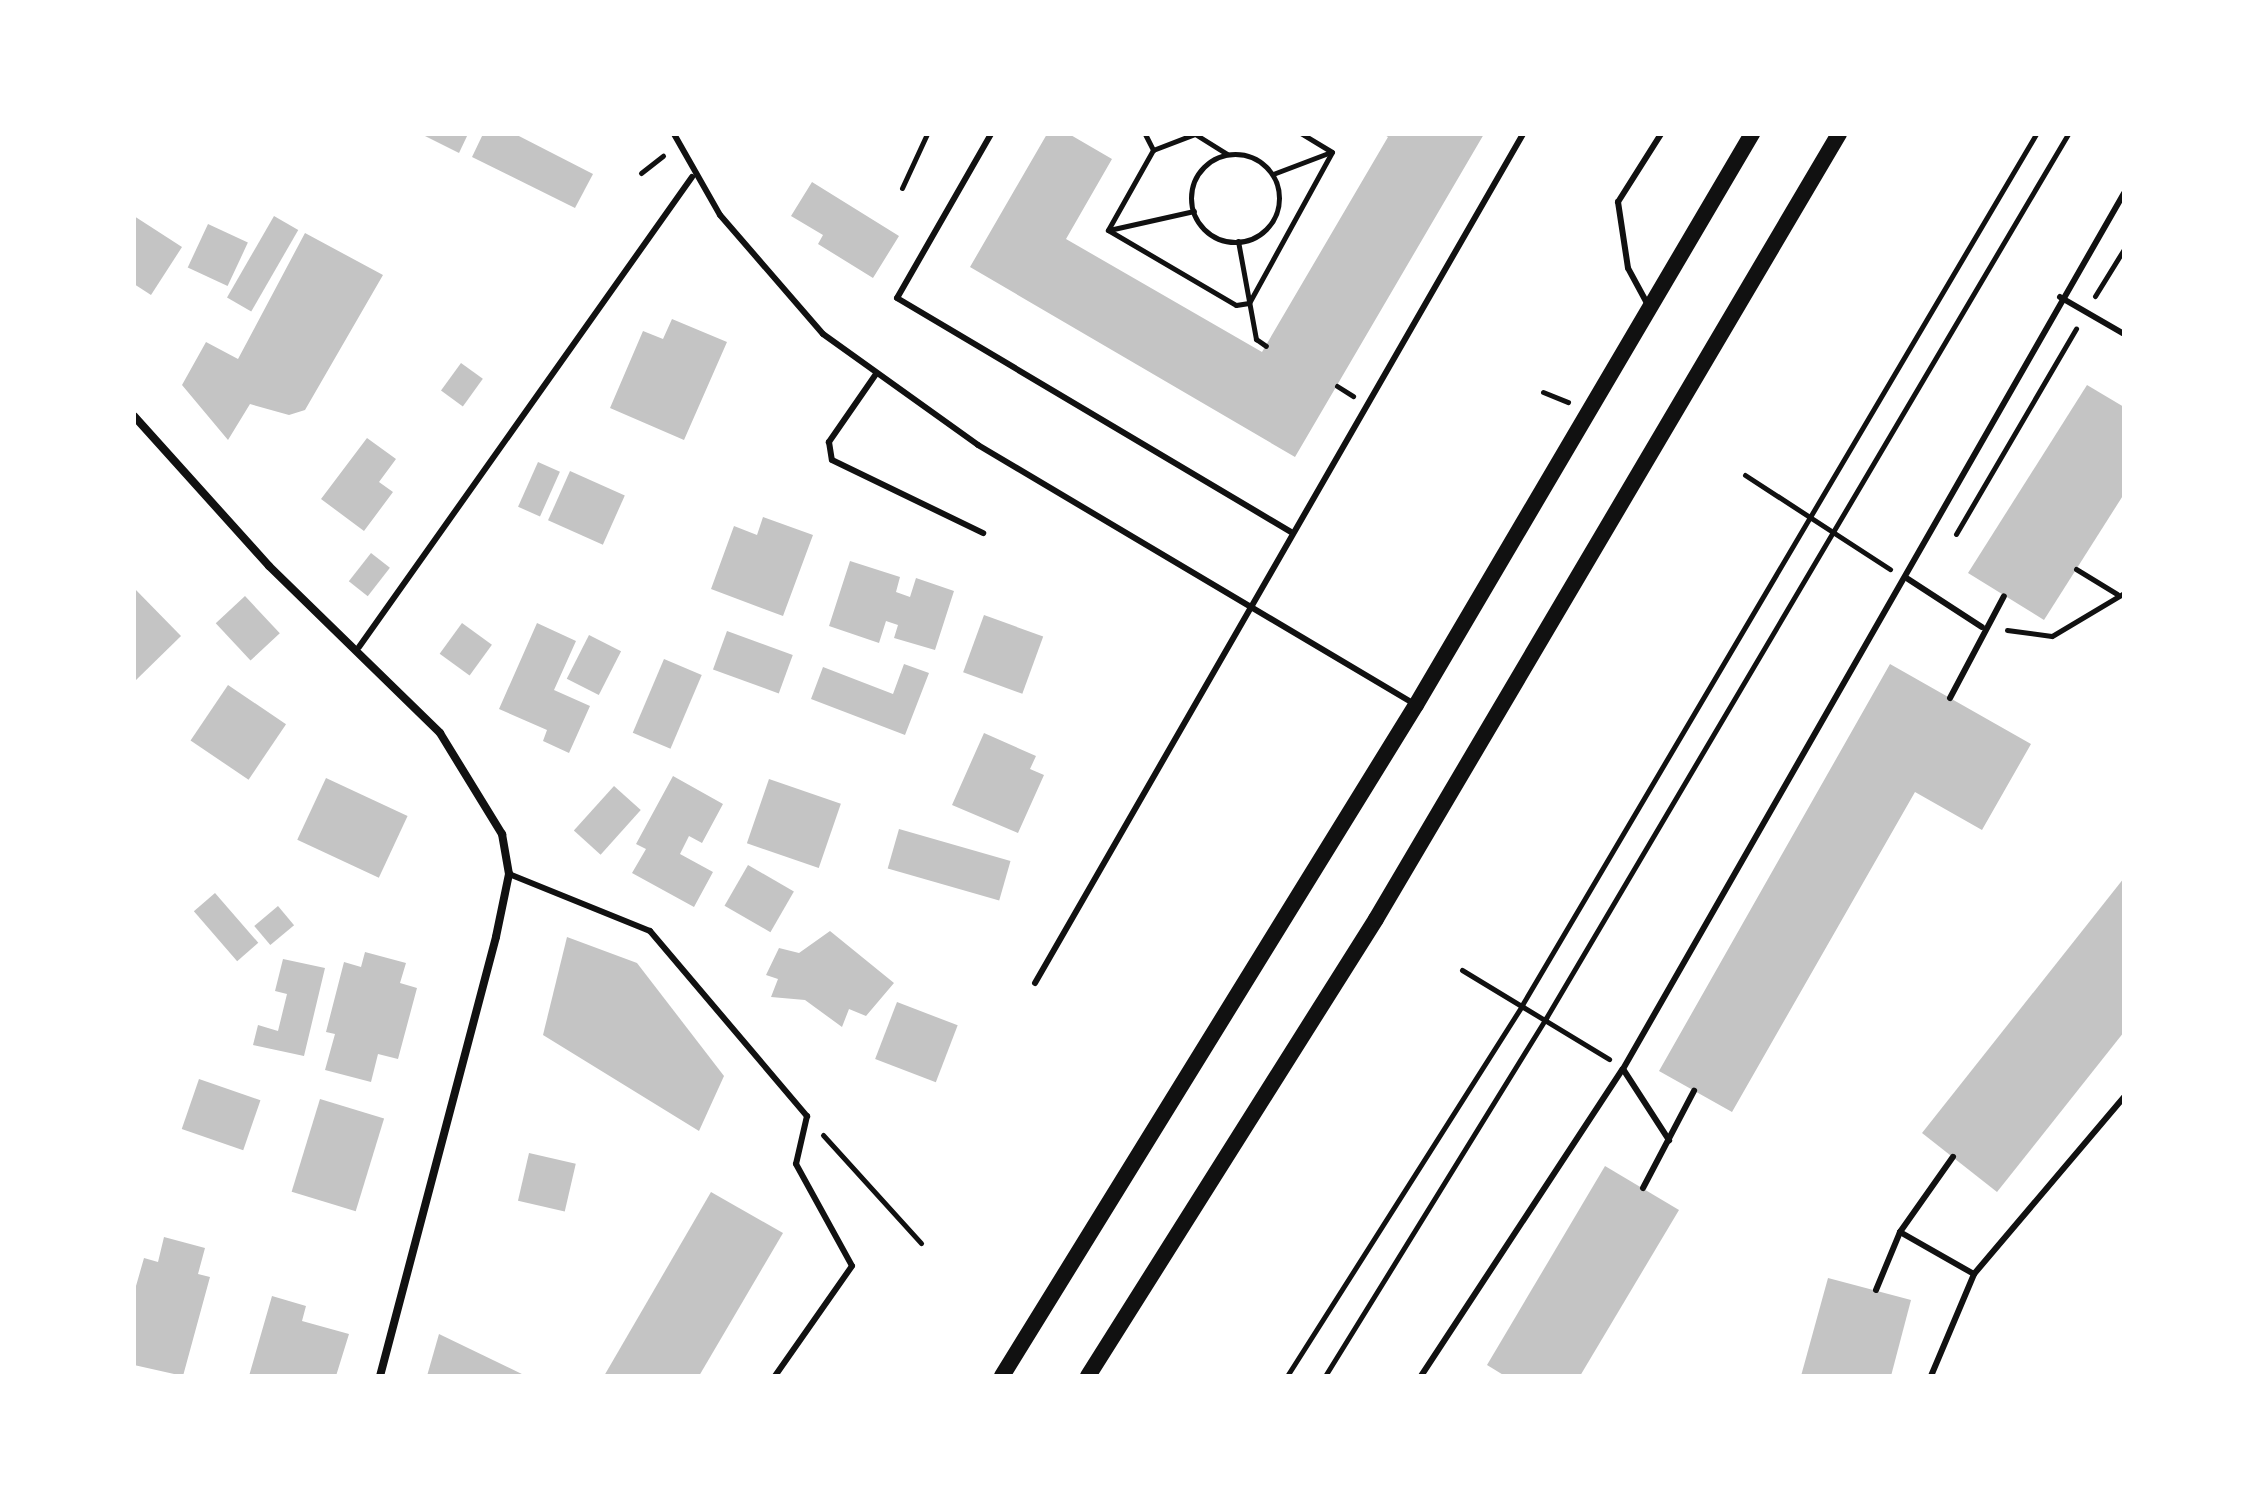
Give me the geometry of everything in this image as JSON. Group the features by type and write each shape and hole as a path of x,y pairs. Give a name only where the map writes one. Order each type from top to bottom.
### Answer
{"main road":[{"path":"1002,1376 1416,705 1648,305 1752,134"},
{"path":"1088,1376 1376,919 1839,134"}],"street":[{"path":"134,416 269,566 359,647 471,774 502,834 509,874 380,1376"}],"lane":[{"path":"674,134 692,177 823,334 978,445 1416,705"},
{"path":"991,134 897,298 1291,532"},
{"path":"1035,983 1247,607 1523,134"},
{"path":"1648,305 1628,268 1618,202 1661,134"},
{"path":"359,647 692,177"},
{"path":"1421,1376 1623,1069 1908,579 2060,297 2124,193"},
{"path":"2060,297 2124,334"},
{"path":"876,374 829,442 832,460 983,533"},
{"path":"1908,579 1982,627"},
{"path":"1950,698 1982,627 2004,596"},
{"path":"509,874 650,931 807,1116 796,1164 852,1266 775,1376"},
{"path":"1623,1069 1669,1140"},
{"path":"1643,1188 1694,1091"},
{"path":"1931,1376 1974,1274 2124,1097"},
{"path":"1876,1290 1900,1232 1953,1157"},
{"path":"1900,1232 1974,1274"}],"path":[{"path":"902,188 927,134"},
{"path":"1145,134 1153,150"},
{"path":"1108,230 1153,150 1195,134 1229,154 1250,156 1273,174 1276,216 1256,236 1238,241 1214,236 1194,211 1199,173 1229,154"},
{"path":"1302,134 1332,152"},
{"path":"1287,1376 1522,1005 2036,134"},
{"path":"1325,1376 1546,1018 1830,529 2068,134"},
{"path":"1273,174 1332,152"},
{"path":"1249,303 1332,152"},
{"path":"1108,230 1194,211"},
{"path":"1108,230 1236,305 1249,303"},
{"path":"1238,241 1256,339 1266,346"},
{"path":"1954,538 2124,249"},
{"path":"1745,475 1908,579"},
{"path":"1982,627 2052,636 2121,594 2076,569"},
{"path":"1462,970 1546,1018 1623,1069"},
{"path":"807,1116 921,1243"}],"building":[{"path":"421,134 468,134 459,153"},
{"path":"483,134 515,134 593,174 575,208 472,157"},
{"path":"1047,134 1069,134 1112,159 1066,239 1262,352 1388,137 1383,134 1484,134 1295,457 970,267"},
{"path":"812,182 899,236 873,278 818,244 823,235 791,216"},
{"path":"134,216 182,247 151,295 134,284"},
{"path":"274,216 298,230 251,311 227,297"},
{"path":"208,224 248,243 228,286 188,268"},
{"path":"305,233 383,275 305,410 289,415 250,404 228,440 182,385 206,342 238,359"},
{"path":"672,319 727,342 684,440 610,408 643,331 663,339"},
{"path":"461,363 483,379 463,406 441,391"},
{"path":"2087,385 2124,407 2124,494 2044,620 1968,573"},
{"path":"367,438 396,459 379,482 393,492 364,531 321,499"},
{"path":"538,462 560,472 540,517 518,507"},
{"path":"570,471 625,495 603,545 548,520"},
{"path":"763,517 813,535 783,616 711,589 734,526 757,535"},
{"path":"371,553 390,568 368,596 349,581"},
{"path":"850,561 900,577 896,592 910,597 916,578 954,591 935,650 894,638 898,625 886,621 879,643 829,626"},
{"path":"134,588 181,636 134,682"},
{"path":"245,596 280,633 251,661 216,623"},
{"path":"984,615 1043,637 1022,694 963,672"},
{"path":"462,623 492,645 470,675 440,654"},
{"path":"537,623 576,641 554,690 590,706 569,753 543,741 547,730 499,709"},
{"path":"727,631 793,655 779,693 713,670"},
{"path":"589,635 621,651 599,695 567,679"},
{"path":"664,659 702,675 670,749 633,733"},
{"path":"904,664 929,673 905,735 811,699 823,667 893,694"},
{"path":"1890,664 2031,744 1982,830 1915,792 1732,1112 1659,1071"},
{"path":"228,685 286,724 249,780 191,741"},
{"path":"984,733 1036,756 1030,769 1044,775 1018,833 952,805"},
{"path":"673,776 723,804 702,843 689,836 680,854 713,872 694,907 632,873 646,849 636,844"},
{"path":"326,778 408,816 379,878 297,840"},
{"path":"769,779 841,804 819,868 747,843"},
{"path":"614,786 641,810 601,855 574,831"},
{"path":"899,829 1011,861 999,900 888,868"},
{"path":"748,865 794,892 770,932 724,906"},
{"path":"2124,878 2124,1032 1997,1192 1922,1133"},
{"path":"215,893 258,943 237,961 194,911"},
{"path":"278,906 294,925 270,945 254,926"},
{"path":"830,931 894,983 866,1016 849,1009 842,1027 805,1000 771,997 778,979 766,975 779,948 799,953"},
{"path":"567,937 637,963 724,1076 699,1131 543,1035"},
{"path":"365,952 406,963 400,983 417,988 398,1059 378,1054 371,1082 325,1070 335,1034 326,1032 344,962 361,967"},
{"path":"283,959 325,968 304,1056 253,1045 258,1025 278,1031 287,994 275,991"},
{"path":"897,1002 958,1025 936,1082 875,1059"},
{"path":"199,1079 260,1100 243,1150 182,1129"},
{"path":"320,1099 384,1119 356,1211 292,1192"},
{"path":"529,1153 576,1164 565,1212 518,1201"},
{"path":"1605,1166 1679,1210 1580,1376 1505,1376 1487,1365"},
{"path":"711,1192 783,1233 699,1376 604,1376"},
{"path":"164,1237 205,1248 198,1274 210,1277 183,1376 134,1365 134,1293 144,1258 158,1262"},
{"path":"1828,1278 1911,1300 1891,1376 1801,1376"},
{"path":"272,1296 306,1306 302,1321 349,1334 336,1376 249,1376"},
{"path":"439,1334 526,1376 427,1376"}]}
